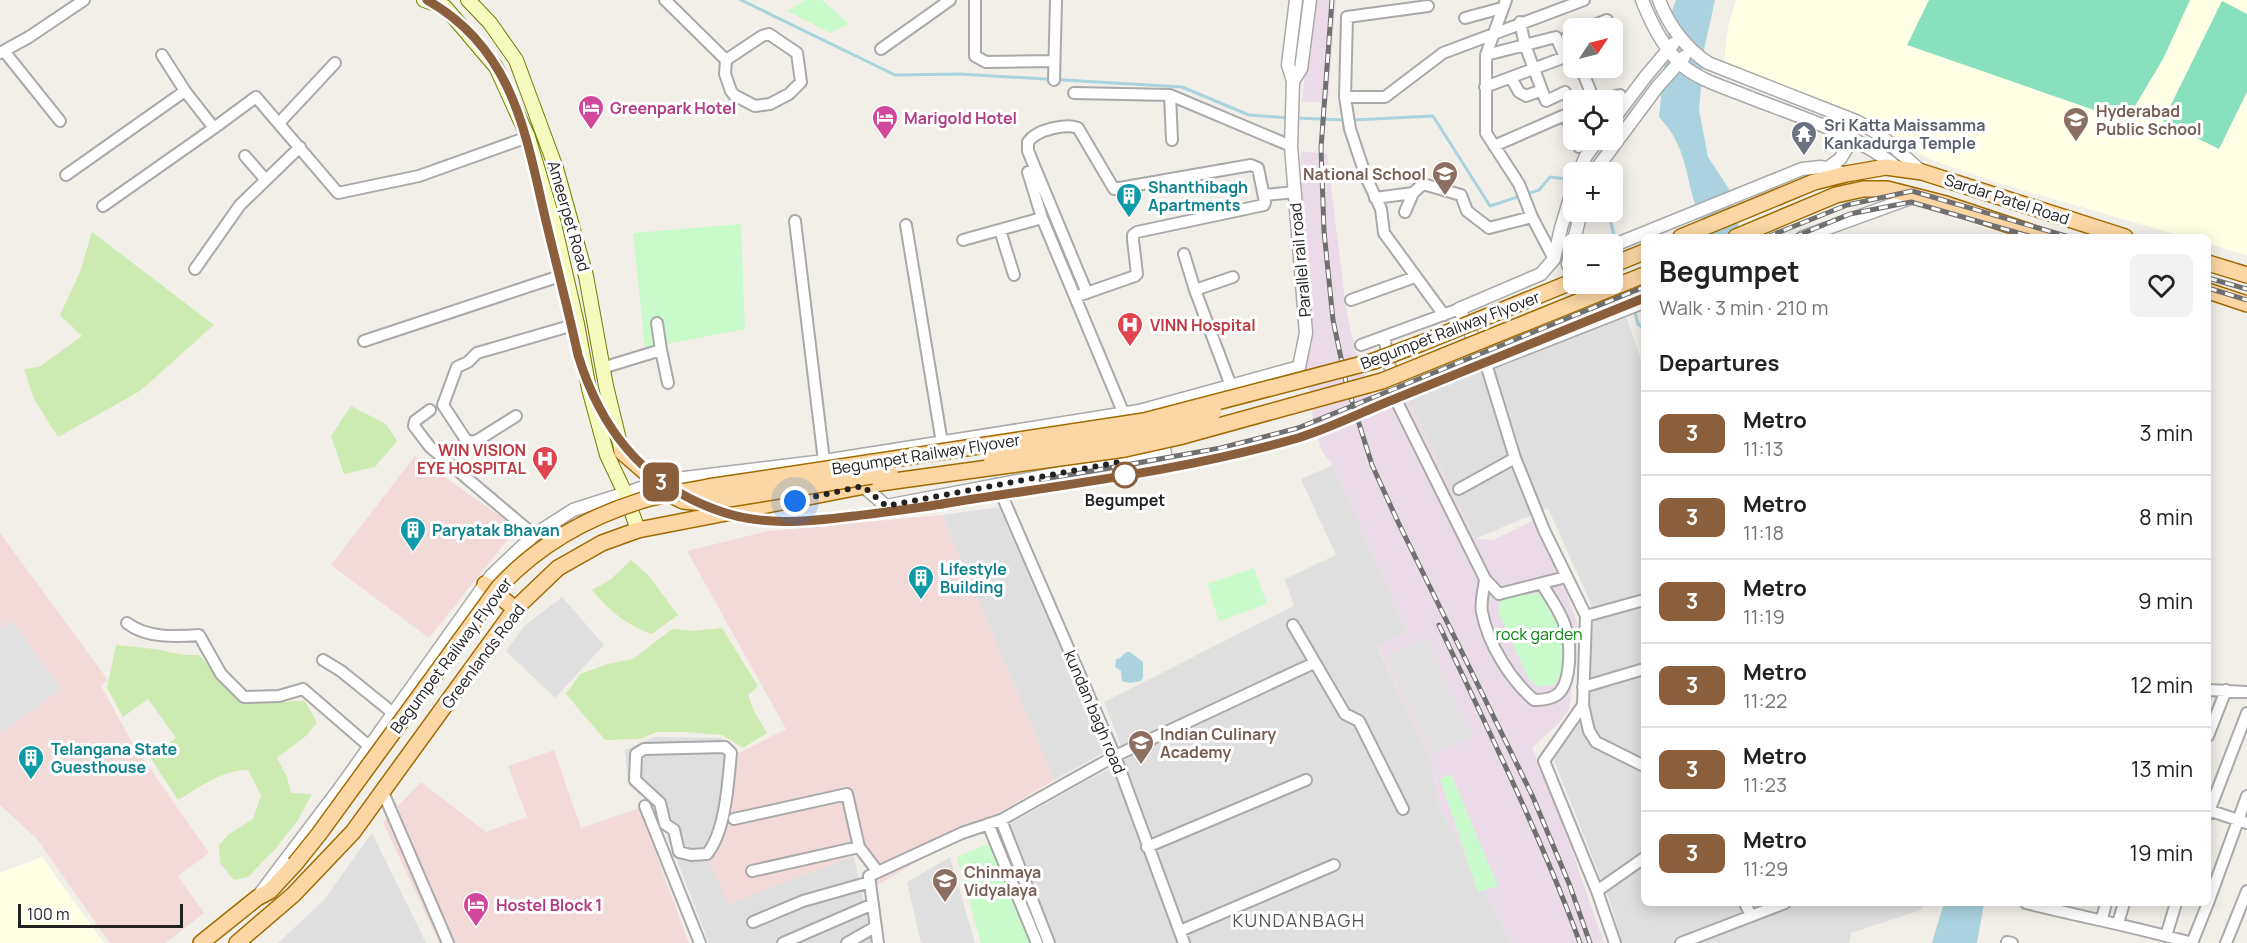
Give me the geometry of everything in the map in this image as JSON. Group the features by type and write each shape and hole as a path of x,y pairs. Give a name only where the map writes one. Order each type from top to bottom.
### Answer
{"main road":[{"name":"Ameerpet Road","path":"424,0 449,4 496,67 528,137 554,224 589,389 606,455 625,493 638,530"},
{"name":"Ameerpet Road","path":"468,0 490,23 516,60 541,123 570,214 586,276 602,368 622,452"},
{"path":"1688,234 1814,182 1886,167 1922,172"},
{"name":"Sardar Patel Road","path":"1922,172 2116,234"},
{"path":"1743,234 1836,195 1863,189 1887,189 1916,196"},
{"name":"Sardar Patel Road","path":"1916,196 2037,234"},
{"path":"1623,261 1641,253"},
{"path":"2211,264 2247,275"},
{"name":"Begumpet Railway Flyover","path":"880,483 1125,449 1179,437 1382,381 1641,276"},
{"name":"Begumpet Railway Flyover","path":"256,898 270,891 319,834 499,587 523,563 587,521 641,500 663,496 1144,421 1374,361 1422,344 1563,286"},
{"path":"2211,292 2247,304"},
{"path":"622,452 673,496 683,501 704,503 1148,431 1189,421 1284,386"},
{"name":"Greenlands Road","path":"237,943 293,895 353,832 515,609 565,564 602,543 638,530 880,483"},
{"path":"485,584 515,609"},
{"path":"201,943 256,898"}],"street":[{"path":"60,120 2,52 84,0"},
{"path":"665,0 726,60 725,74 730,91 755,106 770,104 789,94 801,82 797,52 769,34 762,36 726,60"},
{"path":"881,49 950,0"},
{"path":"975,0 975,56 978,59 986,62 1054,61"},
{"path":"1054,80 1056,0"},
{"name":"Parallel rail road","path":"1231,386 1299,367 1306,333 1292,146 1293,81 1288,65 1296,0"},
{"name":"Parallel rail road","path":"1293,81 1301,69 1310,0"},
{"path":"1345,97 1385,97 1443,52 1584,0"},
{"path":"1642,0 1651,24 1669,49 1679,62 1700,78 1851,137 1879,153 1899,169"},
{"path":"1659,0 1666,17 1680,37 1708,63 1856,121 1879,134 1922,172"},
{"path":"1465,18 1504,4"},
{"path":"1504,4 1486,55 1486,133 1519,184 1554,259"},
{"path":"1428,6 1347,17 1345,97 1350,129 1366,177 1381,209 1384,233 1444,315"},
{"path":"1520,22 1525,45 1546,101 1563,93"},
{"path":"1486,55 1556,37 1563,45"},
{"path":"1623,107 1680,37"},
{"path":"1601,162 1658,86 1691,49"},
{"path":"162,55 185,91 214,128"},
{"path":"1485,87 1563,58"},
{"path":"279,123 335,63"},
{"path":"1511,78 1519,92 1526,96 1542,90"},
{"path":"66,175 185,91"},
{"path":"1074,93 1170,95 1292,146"},
{"path":"1170,95 1172,140"},
{"path":"103,206 256,97 338,193 418,176 528,137"},
{"path":"1494,146 1563,116"},
{"path":"1075,297 1087,293 1137,274 1133,235 1137,231 1260,207 1265,202 1258,168 1251,165 1114,189 1078,128 1070,124 1033,135 1028,142 1028,151 1087,293"},
{"path":"1828,168 1840,159 1851,137"},
{"path":"195,269 240,205 300,147"},
{"path":"245,156 265,179"},
{"path":"1641,234 1802,169 1828,168 1846,174"},
{"path":"1028,172 1042,218 1125,413 1136,459"},
{"path":"1405,212 1413,193 1423,184 1461,195 1467,211 1489,228 1532,216"},
{"path":"1264,195 1295,192"},
{"path":"1375,198 1413,193"},
{"path":"1811,234 1916,196"},
{"path":"963,240 1042,218"},
{"path":"795,221 824,461"},
{"path":"1361,345 1460,309 1541,274 1554,259 1563,222"},
{"path":"906,225 942,443"},
{"path":"1000,230 1014,275"},
{"path":"1623,241 1641,234"},
{"path":"1058,257 1068,248"},
{"path":"256,898 369,747 485,584 501,564 534,535 573,510 659,483 824,461 1125,413 1231,386 1184,254"},
{"path":"364,341 566,274"},
{"path":"1351,300 1415,277"},
{"path":"1195,290 1233,278"},
{"path":"1579,294 1590,324"},
{"path":"1486,364 1641,302"},
{"path":"1460,309 1486,364 1515,458 1544,530 1586,616 1583,705 1589,731 1596,742 1641,764"},
{"path":"657,323 668,383"},
{"path":"516,416 478,440 472,442 466,440 443,405 457,366 468,362 477,353 577,324"},
{"path":"1384,337 1397,402 1485,579 1499,594 1566,577"},
{"path":"602,368 661,350"},
{"path":"863,486 886,506 1165,453 1154,407"},
{"path":"430,410 415,421 414,426 430,447 534,535"},
{"path":"1459,489 1515,458"},
{"name":"kundan bagh road","path":"997,484 1115,756 1184,943"},
{"path":"1485,579 1482,610 1492,642 1521,689 1534,700 1545,700 1559,693 1565,681 1570,653 1566,628 1542,584"},
{"path":"1586,616 1641,601"},
{"path":"128,623 136,630 175,637 199,635 221,674 244,698 279,696 303,689 369,747"},
{"path":"1293,625 1345,714 1359,721 1403,809"},
{"path":"323,660 341,671 393,713"},
{"path":"878,943 869,876 962,833 1001,820 1115,756 1314,663"},
{"path":"1583,687 1641,670"},
{"path":"2211,690 2247,692"},
{"path":"2211,728 2226,690"},
{"path":"1583,705 1544,761 1597,891 1615,943"},
{"path":"2211,806 2247,713"},
{"path":"725,747 731,753 725,805 712,848 708,854 691,855 679,852 674,830 665,824 660,803 635,780 635,758 639,751 725,747"},
{"path":"1147,847 1306,780"},
{"path":"382,790 448,943"},
{"path":"734,819 847,794 859,847 878,872"},
{"path":"2211,896 2243,822 2247,796"},
{"path":"660,803 646,807 700,943"},
{"path":"2211,812 2243,822"},
{"path":"1001,820 1049,943"},
{"path":"988,824 1037,943"},
{"path":"752,871 859,847"},
{"path":"1597,891 1641,860"},
{"path":"1180,931 1334,865"},
{"path":"753,922 803,901 870,882"},
{"path":"1018,895 1029,890"},
{"path":"2226,943 2243,913 2247,891"},
{"path":"783,943 873,904"},
{"path":"1746,906 1751,916"},
{"path":"1680,943 1777,906"},
{"path":"2049,906 2072,909 2192,943 2207,906"},
{"path":"2102,919 2105,906"},
{"path":"2118,923 2123,906"},
{"path":"2166,936 2175,906"},
{"path":"1029,924 1040,919"},
{"path":"847,943 875,927"}],"shaded area":[{"path":"1312,0 1336,0 1328,102 1302,102"},
{"name":"Hyderabad Public School","path":"1736,0 2247,0 2247,255 2211,245 2211,234 2175,234 1998,183 1929,159 1880,127 1725,63 1729,23"},
{"path":"1301,151 1327,154 1347,315 1356,352 1377,411 1408,400 1475,539 1493,540 1536,519 1558,567 1579,629 1569,709 1558,724 1532,748 1553,796 1604,943 1512,943 1438,803 1432,762 1377,645 1408,633 1333,465 1322,451 1314,426 1305,361 1312,345 1300,202"},
{"path":"1626,316 1641,360 1641,906 1923,906 1921,910 1851,933 1849,943 1622,943 1610,902 1554,760 1589,707 1591,604 1548,508 1475,539 1408,400"},
{"path":"415,456 517,528 429,638 331,565"},
{"path":"1333,465 1408,633 1377,646 1432,762 1438,803 1512,943 1052,943 1006,826 1126,759 1104,702 1294,606 1285,579 1336,555 1301,479"},
{"path":"999,507 1105,752 1054,780 942,515"},
{"path":"942,515 1054,780 874,887 861,853 728,904 708,858 739,753 786,729 687,551 768,531"},
{"path":"0,533 108,680 101,686 133,744 209,853 178,876 204,913 166,943 110,943 37,839 0,805"},
{"path":"562,597 604,645 555,698 506,651 524,626"},
{"path":"11,620 62,689 0,734 0,628"},
{"path":"1426,637 1472,737 1433,755 1386,656"},
{"path":"654,737 721,738 739,753 708,858 728,903 854,856 872,943 709,943 657,809 628,785 625,750"},
{"path":"554,750 581,828 639,808 689,943 439,943 383,822 421,782 486,832 527,817 508,766"},
{"path":"372,833 426,943 278,943 324,900"},
{"path":"42,857 104,943 0,943 0,873"},
{"path":"950,857 975,943 921,943 907,882"}],"green space":[{"path":"805,0 822,0 849,24 830,33 788,11"},
{"path":"1929,0 2190,0 2163,59 2126,121 1907,45"},
{"path":"2222,1 2247,14 2247,92 2219,149 2163,121"},
{"path":"741,224 745,329 645,348 633,233"},
{"path":"92,232 214,325 140,391 58,437 34,399 24,369 39,367 82,336 60,315 80,272"},
{"path":"351,406 386,424 397,441 375,467 344,474 331,436"},
{"path":"631,560 648,575 678,615 652,634 634,627 619,617 592,590 610,580"},
{"path":"1254,568 1267,604 1219,621 1207,584"},
{"name":"rock garden","path":"1542,593 1567,627 1567,669 1553,685 1537,687 1527,676 1498,611 1502,597"},
{"path":"722,628 758,686 748,695 767,733 743,748 722,735 687,732 657,732 640,739 605,740 566,694 580,674 608,664 633,659 672,629 694,631"},
{"path":"116,645 199,655 231,691 246,703 305,701 317,723 306,736 277,758 287,777 291,793 312,794 298,820 276,848 248,877 234,880 220,863 219,845 228,835 253,819 261,795 248,770 220,776 178,800 150,757 176,738 148,699 123,717 107,688"},
{"path":"1451,774 1498,886 1478,892 1440,779"},
{"path":"993,842 1035,943 981,943 957,857"}],"water":[{"path":"1676,0 1715,0 1704,50 1699,110 1708,157 1731,192 1740,234 1708,234 1697,211 1680,149 1659,117 1669,18"},
{"path":"1130,652 1143,662 1141,681 1130,683 1122,681 1121,671 1115,667 1116,659"},
{"path":"1943,906 1983,906 1977,943 1932,943"}],"waterway":[{"path":"741,0 895,75 959,74 1182,87 1249,115 1289,118"},
{"path":"1352,120 1433,116 1490,206 1539,190 1550,177 1563,179"},
{"path":"1295,118 1346,120"},
{"path":"1611,222 1614,234"},
{"path":"1628,286 1632,303"},
{"path":"1634,309 1638,324 1641,326"}],"railway":[{"path":"427,0 455,19 477,41 495,66 509,92 529,150 578,355 598,406 611,428 627,449 665,484 688,498 732,515 786,522 823,520 919,508 1170,468 1256,449 1327,428 1641,299"},
{"path":"1332,0 1321,148 1324,231 1333,320 1346,382 1372,465 1532,795 1570,886 1590,943"},
{"path":"1774,234 1847,205 1912,191 2059,234"},
{"path":"1801,234 1850,214 1911,202 2022,234"},
{"path":"2211,279 2247,289"},
{"path":"1041,480 1221,448 1298,428 1641,288"},
{"path":"2211,289 2247,300"},
{"path":"1439,625 1531,822 1580,943"}],"metro line":[{"name":"3","path":"427,0 469,30 482,45 502,74 516,105 529,149 578,355 587,385 599,410 617,438 637,462 661,482 713,509 740,517 782,523 807,522 909,510 1223,457 1301,437 1641,299"}],"place":[{"name":"Greenpark Hotel","path":"591,131"},
{"name":"Marigold Hotel","path":"885,141"},
{"name":"Hyderabad Public School","path":"2076,143"},
{"name":"Sri Katta Maissamma Kankadurga Temple","path":"1804,157"},
{"name":"National School","path":"1445,197"},
{"name":"Shanthibagh Apartments","path":"1129,219"},
{"name":"VINN Hospital","path":"1130,348"},
{"name":"Begumpet","path":"1125,475"},
{"name":"WIN VISION EYE HOSPITAL","path":"545,482"},
{"name":"Paryatak Bhavan","path":"413,553"},
{"name":"Lifestyle Building","path":"921,601"},
{"name":"Indian Culinary Academy","path":"1141,766"},
{"name":"Telangana State Guesthouse","path":"31,781"},
{"name":"Chinmaya Vidyalaya","path":"945,904"},
{"name":"Hostel Block 1","path":"476,928"}],"district":[{"name":"KUNDANBAGH","path":"1299,921"}],"route":[{"path":"795,501 863,486 886,506 1119,462 1125,475"}]}
